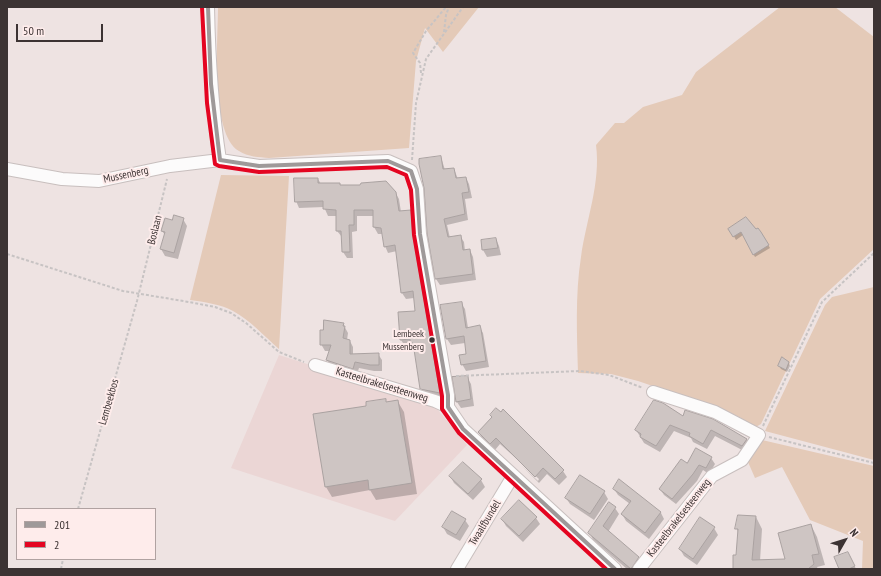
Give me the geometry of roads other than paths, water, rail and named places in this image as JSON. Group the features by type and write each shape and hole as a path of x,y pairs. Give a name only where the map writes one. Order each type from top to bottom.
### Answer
{"street":[{"path":"208,7 209,68 212,114 220,160 259,166 388,161 411,171 417,189 420,234 448,395 448,407 463,429 615,569"},
{"name":"Mussenberg","path":"7,169 62,178 99,181 170,166 220,160"},
{"name":"Kasteelbrakelsesteenweg","path":"315,365 435,401 448,407"},
{"name":"Kasteelbrakelsesteenweg","path":"639,569 712,476 742,460 759,435 719,414 653,392"},
{"name":"Twaalfbundel","path":"457,569 513,476"}],"place":[{"name":"Lembeek Mussenberg","path":"432,340"}]}
